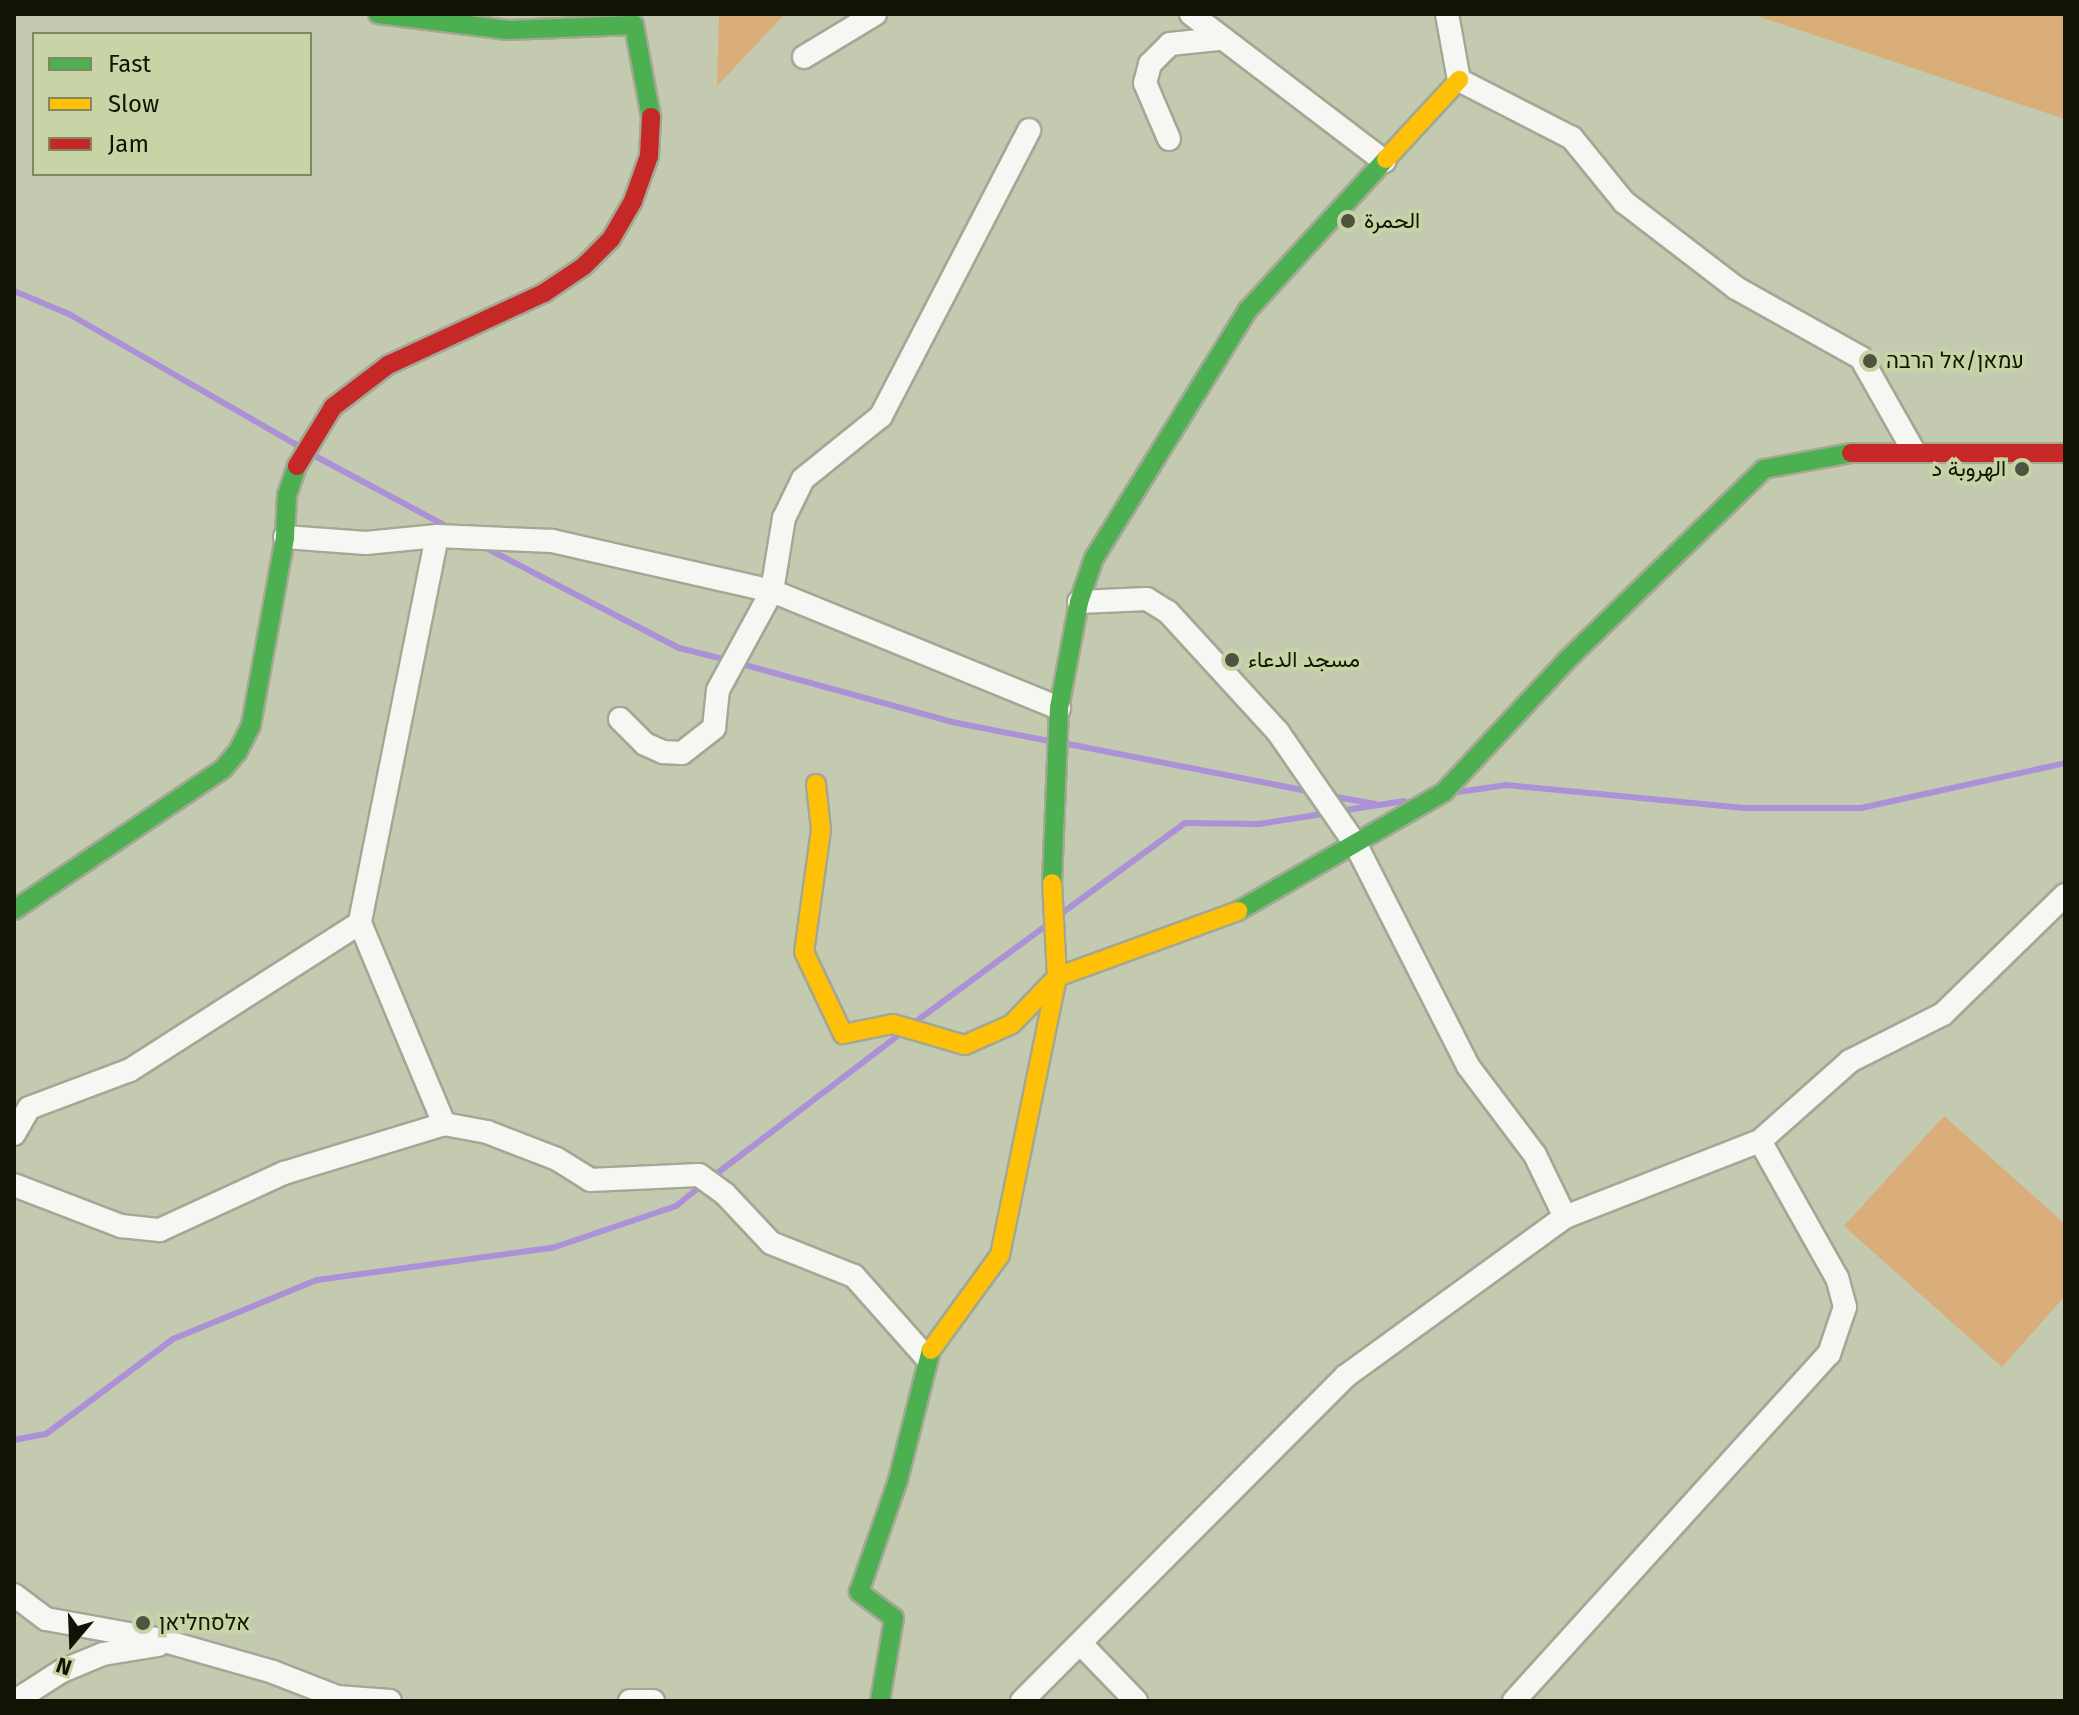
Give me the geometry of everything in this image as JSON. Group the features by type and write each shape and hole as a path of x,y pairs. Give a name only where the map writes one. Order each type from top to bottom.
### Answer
{"street":[{"path":"14,910 223,769 238,751 251,725 296,467 333,407 388,365 544,293 584,266 611,239 626,214 649,156 652,108 634,25 508,30 378,14"},
{"path":"804,57 875,14"},
{"path":"1191,14 1218,39 1384,161"},
{"path":"1447,14 1459,80"},
{"path":"1169,139 1145,83 1150,64 1170,44 1218,39"},
{"path":"880,1701 894,1618 859,1592 898,1480 926,1357 1000,1255 1057,977 1052,891 1059,708 1079,602 1094,558 1248,310 1459,80"},
{"path":"1459,80 1572,138 1624,202 1736,288 1861,358 1913,450"},
{"path":"620,719 645,744 663,752 682,753 714,728 718,690 772,591 784,518 803,479 881,416 1029,130"},
{"path":"816,784 821,830 804,952 843,1034 893,1024 965,1045 1012,1024 1057,977 1257,904 1444,792 1568,659 1764,469 1850,453 1913,450 2065,453"},
{"path":"285,537 366,543 437,536 552,541 772,591 1059,708"},
{"path":"437,536 360,923 444,1124"},
{"path":"1079,602 1147,599 1168,612 1278,732 1356,845 1468,1066 1535,1155 1565,1217"},
{"path":"1022,1701 1082,1645 1346,1376 1565,1217 1760,1141 1850,1061 1943,1014 2065,895"},
{"path":"14,1134 29,1108 130,1070 360,923"},
{"path":"14,1185 121,1226 160,1230 284,1173 444,1124 529,1148 590,1180 699,1175 725,1194 771,1243 854,1276 926,1357"},
{"path":"1514,1701 1829,1354 1845,1307 1837,1278 1760,1141"},
{"path":"14,1595 46,1619"},
{"path":"14,1614 171,1643 273,1672 337,1697 390,1701"},
{"path":"15,1701 62,1671 103,1654 171,1643"},
{"path":"1082,1645 1136,1701"},
{"path":"630,1701 653,1701"}],"shaded area":[{"path":"719,14 785,14 717,86"},
{"path":"1751,14 2065,14 2065,119"},
{"path":"1944,1116 2065,1224 2065,1296 2002,1367 1844,1226"}],"waterway":[{"path":"14,291 69,314 299,446"},
{"path":"315,456 450,528"},
{"path":"484,547 679,648 727,660"},
{"path":"738,663 952,722 1049,741"},
{"path":"1068,744 1312,792"},
{"path":"1458,792 1506,785 1747,808 1861,808 2065,763"},
{"path":"1331,796 1375,804"},
{"path":"1340,811 1404,801"},
{"path":"1062,913 1185,823 1259,824 1329,813"},
{"path":"918,1020 1044,927"},
{"path":"711,1178 896,1037"},
{"path":"14,1440 46,1434 173,1339 317,1280 552,1248 676,1206 702,1185"}],"traffic: fast":[{"path":"378,14 508,30 634,25 651,117"},
{"path":"1052,883 1059,708 1079,602 1094,558 1248,310 1386,159"},
{"path":"1238,911 1444,792 1568,659 1764,469 1851,453"},
{"path":"14,910 223,769 238,751 251,725 285,537 287,495 297,466"},
{"path":"880,1701 894,1618 859,1592 898,1480 931,1350"}],"traffic: slow":[{"path":"1386,159 1459,80"},
{"path":"816,784 821,830 804,952 843,1034 893,1024 965,1045 1012,1024 1057,977 1238,911"},
{"path":"931,1350 1000,1255 1057,977 1052,883"}],"traffic: jam":[{"path":"297,466 333,407 388,365 544,293 584,266 611,239 633,201 649,156 651,117"},
{"path":"1851,453 2065,453"}],"place":[{"name":"الحمرة","path":"1348,221"},
{"name":"עמאן/אל הרבה","path":"1870,361"},
{"name":"الهروبة د","path":"2022,469"},
{"name":"مسجد الدعاء","path":"1232,660"},
{"name":"אלסחליאן","path":"143,1623"}]}
